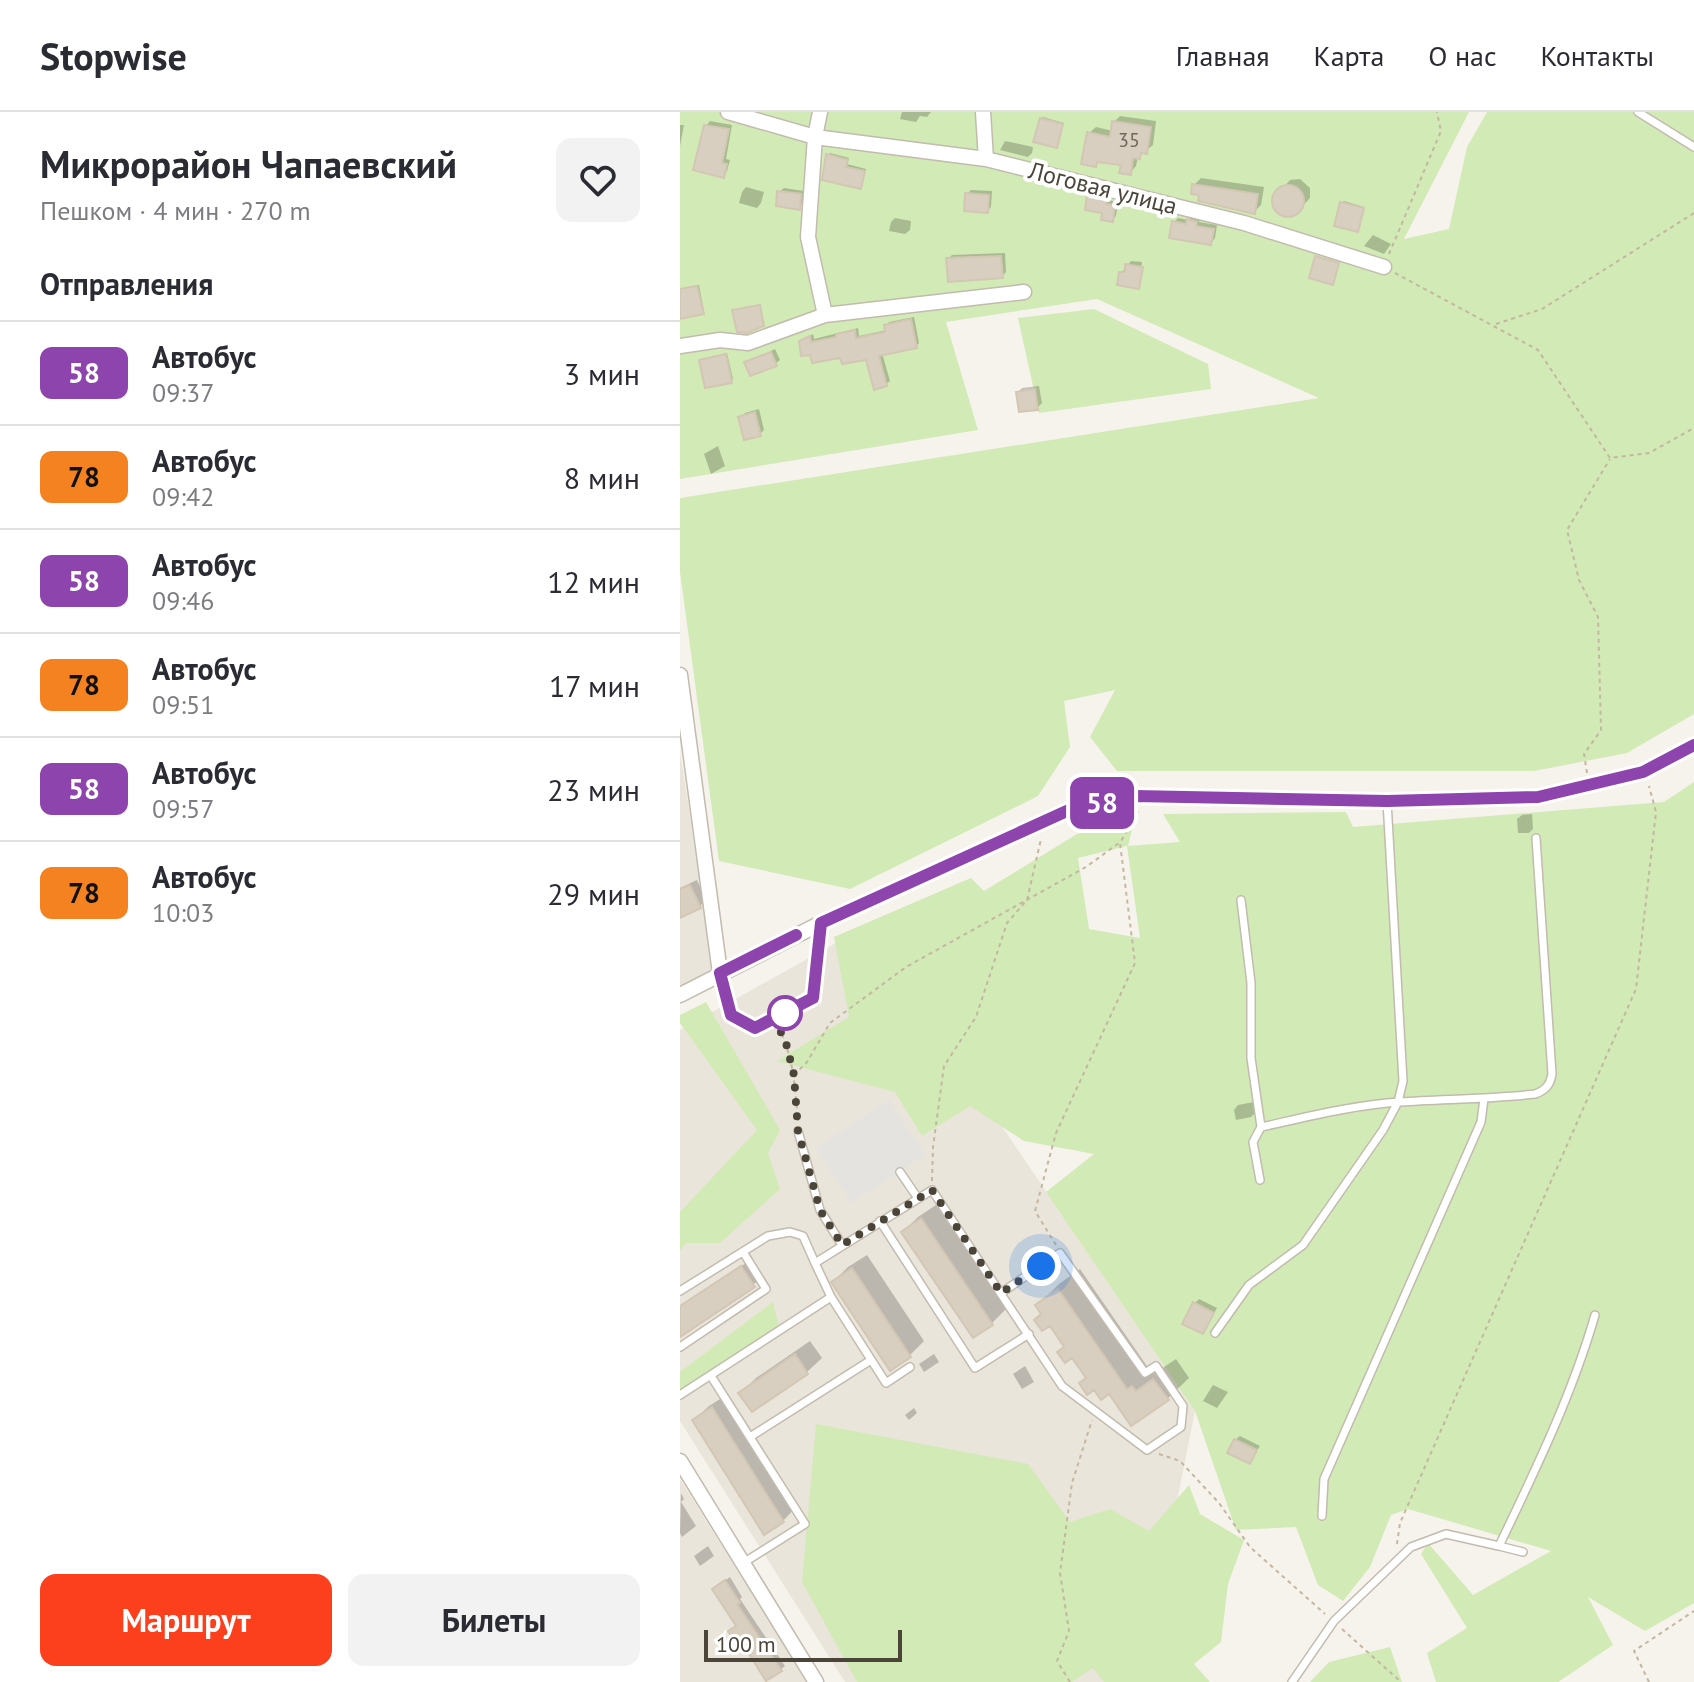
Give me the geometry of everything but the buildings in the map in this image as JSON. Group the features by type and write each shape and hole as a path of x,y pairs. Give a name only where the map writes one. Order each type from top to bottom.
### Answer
{"street":[{"name":"Логовая улица","path":"728,112 815,137 986,159 1244,223 1384,267"},
{"path":"820,112 815,137 808,237 825,315"},
{"path":"983,112 986,159"},
{"path":"680,346 720,340 748,343 825,315 1024,292"},
{"path":"680,675 720,973"},
{"path":"680,995 821,923 1069,810 1135,796 1387,801 1538,797 1643,772 1694,745"},
{"path":"680,1461 816,1682"}],"lane":[{"path":"1638,112 1694,147"},
{"path":"1215,1333 1249,1285 1303,1245 1383,1130 1398,1102 1403,1081 1387,801"},
{"path":"1261,1127 1334,1111 1398,1102 1484,1099 1543,1091 1550,1083 1552,1074 1536,838"},
{"path":"1241,900 1251,983 1251,1058 1261,1127 1253,1142 1260,1180"},
{"path":"720,973 731,1015 755,1028 813,998 821,923"},
{"path":"1322,1516 1324,1479 1481,1122 1484,1099"},
{"path":"798,1131 820,1210 842,1245"},
{"path":"900,1172 917,1197"},
{"path":"815,1263 932,1190 1062,1386 1147,1450 1181,1427 1183,1406 1156,1366 1145,1373 1060,1253 1001,1293"},
{"path":"880,1221 975,1368 1029,1334"},
{"path":"680,1291 768,1236 790,1232 803,1236 831,1297 886,1383 910,1367"},
{"path":"680,1347 766,1289 743,1252"},
{"path":"680,1395 831,1297"},
{"path":"1499,1546 1543,1453 1585,1350 1595,1315"},
{"path":"750,1437 871,1360"},
{"path":"711,1376 805,1524 743,1563"},
{"path":"1292,1682 1334,1621 1411,1547 1446,1534 1523,1552"}],"path":[{"path":"1437,112 1441,131 1384,267 1495,324 1538,350 1610,458"},
{"path":"1495,324 1542,309 1694,213"},
{"path":"1610,458 1649,453 1694,428"},
{"path":"1589,785 1584,754 1601,730 1598,617 1579,580 1567,530 1610,458"},
{"path":"1394,1562 1400,1523 1636,989 1656,812 1649,785"},
{"path":"794,1075 807,1062 830,1023 906,967 1086,867 1120,843 1138,811"},
{"path":"932,1190 933,1147 944,1066 976,1017 1007,923 1027,900 1044,822"},
{"path":"1060,1253 1035,1211 1056,1133 1135,963 1120,843"},
{"path":"773,1019 785,1039 794,1075 798,1131"},
{"path":"1070,1682 1057,1661 1069,1631 1060,1573 1072,1483 1095,1411"},
{"path":"1147,1450 1180,1461 1219,1503 1250,1547 1401,1682"},
{"path":"1649,1682 1634,1651 1694,1611"}],"shaded area":[{"path":"680,752 714,969 680,988"},
{"path":"866,926 1195,1411 1141,1682 845,1682 680,1421 680,1030"},
{"path":"889,1100 925,1155 852,1203 816,1148"},
{"path":"680,1479 807,1682 680,1682"}],"green space":[{"path":"680,112 1469,112 1404,239 1449,229 1467,147 1487,112 1694,112 1694,714 1627,753 1534,771 1117,771 1090,737 1115,690 1064,701 1070,747 1038,796 850,889 719,861 680,572 680,498 1319,398 1097,299 946,322 978,430 680,479"},
{"path":"1094,309 1208,364 1211,389 1039,413 1018,318"},
{"path":"1694,782 1694,1603 1645,1631 1588,1597 1613,1645 1558,1682 1436,1682 1427,1653 1467,1628 1421,1554 1428,1543 1473,1595 1551,1551 1408,1509 1391,1515 1370,1567 1343,1601 1318,1585 1296,1527 1236,1530 1195,1411 1046,1192 1094,1154 1024,1141 970,1106 922,1136 895,1092 777,1061 849,1017 834,937 971,878 984,891 1077,834 1134,821 1128,846 1180,842 1163,814 1346,812 1353,827 1664,802","holes":["1127,846 1140,938 1089,929 1078,858"]},
{"path":"706,1002 780,1130 768,1153 780,1189 720,1243 686,1243 680,1251 680,1212 757,1130 680,1023 680,1015"},
{"path":"773,1302 780,1330 680,1392 680,1372"},
{"path":"816,1424 1028,1464 1070,1522 1110,1509 1149,1531 1189,1485 1200,1514 1244,1540 1228,1584 1221,1642 1194,1664 1210,1682 1104,1682 1093,1668 1072,1682 857,1682 802,1582"},
{"path":"1390,1647 1402,1682 1310,1682 1329,1662"}],"bus line":[{"name":"58","path":"796,935 720,973 731,1015 755,1028 813,998 821,923 1069,810 1135,796 1387,801 1538,797 1643,772 1694,745"}],"route":[{"path":"785,1013 773,1019 785,1039 794,1075 798,1131 820,1210 842,1245 932,1190 1001,1293 1041,1266"}]}
